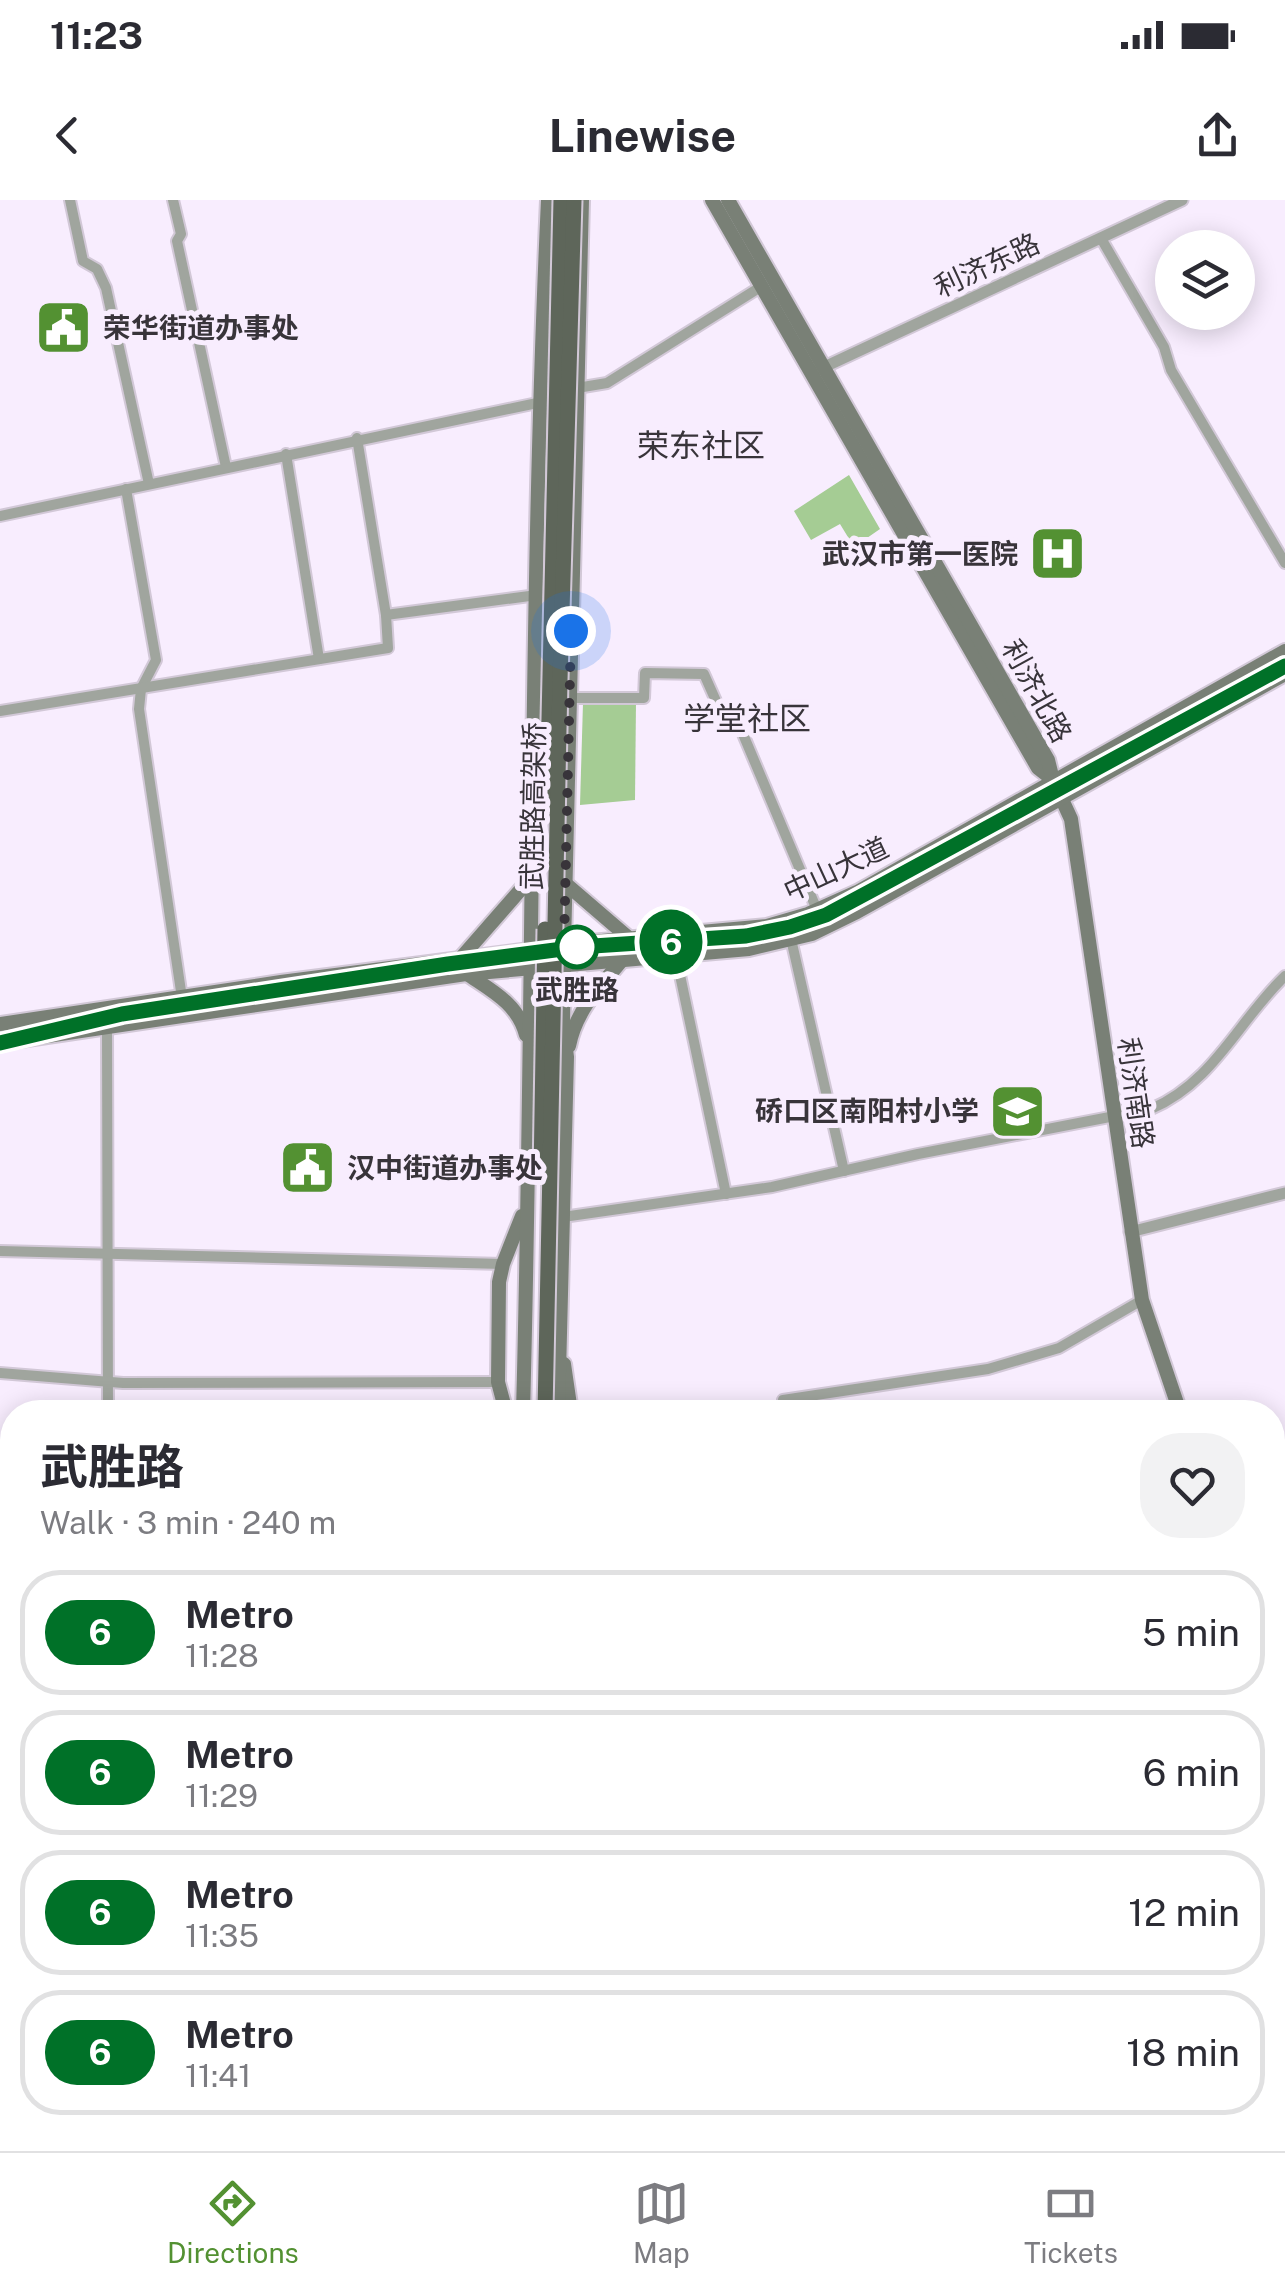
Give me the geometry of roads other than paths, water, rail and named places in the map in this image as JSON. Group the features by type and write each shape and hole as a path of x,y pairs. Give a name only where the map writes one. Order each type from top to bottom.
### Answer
{"main road":[{"path":"523,1400 530,879 548,200"},
{"name":"武胜路高架桥","path":"536,1400 561,200"},
{"path":"558,1400 567,1057 563,1027 564,946 578,200"},
{"name":"武胜路高架桥","path":"546,1400 560,699 578,200"},
{"name":"利济北路","path":"712,200 762,286 818,370"},
{"name":"利济北路","path":"728,200 1038,768 1052,780"},
{"name":"中山大道","path":"0,1043 107,1029 463,967 531,950 767,926 857,892 1285,650"},
{"name":"中山大道","path":"0,1024 182,998 463,967 531,968 749,949 812,934 1285,674"},
{"name":"利济南路","path":"1052,780 1074,832 1142,1300 1176,1400"},
{"path":"529,1045 524,1026 508,1002 463,967 530,879"},
{"path":"566,884 630,939"},
{"path":"567,1057 576,1019 624,958"},
{"path":"503,1400 498,1382 499,1282 527,1196"},
{"path":"560,1347 571,1400"}],"street":[{"path":"70,200 82,261 96,269 106,288 149,484"},
{"path":"173,200 181,234 177,241 226,467"},
{"name":"利济东路","path":"818,370 1182,200"},
{"path":"1102,240 1164,346 1171,370 1285,562"},
{"path":"577,388 607,383 762,286"},
{"path":"0,516 542,402"},
{"path":"0,711 388,648 357,438"},
{"path":"286,454 319,659"},
{"path":"126,489 156,660 141,689 139,709 182,998"},
{"path":"386,615 537,595"},
{"path":"570,698 644,698 645,674 704,674 724,718 736,715 816,910"},
{"path":"791,939 844,1171"},
{"path":"676,956 726,1194"},
{"path":"564,1217 726,1194 1115,1118 1175,1099 1196,1082 1285,976"},
{"path":"107,1029 108,1400"},
{"path":"1130,1232 1285,1192"},
{"path":"0,1251 503,1264"},
{"path":"783,1400 988,1370 1059,1348 1142,1300"},
{"path":"0,1373 109,1382 498,1382"}],"metro line":[{"name":"6","path":"0,1043 122,1014 448,964 578,947 726,939 790,927 826,915 1285,666"}],"place":[{"name":"荣华街道办事处","path":"64,328"},
{"name":"武汉市第一医院","path":"1057,554"},
{"name":"武胜路","path":"577,947"},
{"name":"硚口区南阳村小学","path":"1018,1111"},
{"name":"汉中街道办事处","path":"308,1168"}],"district":[{"name":"荣东社区","path":"701,446"},
{"name":"学堂社区","path":"747,719"}]}
